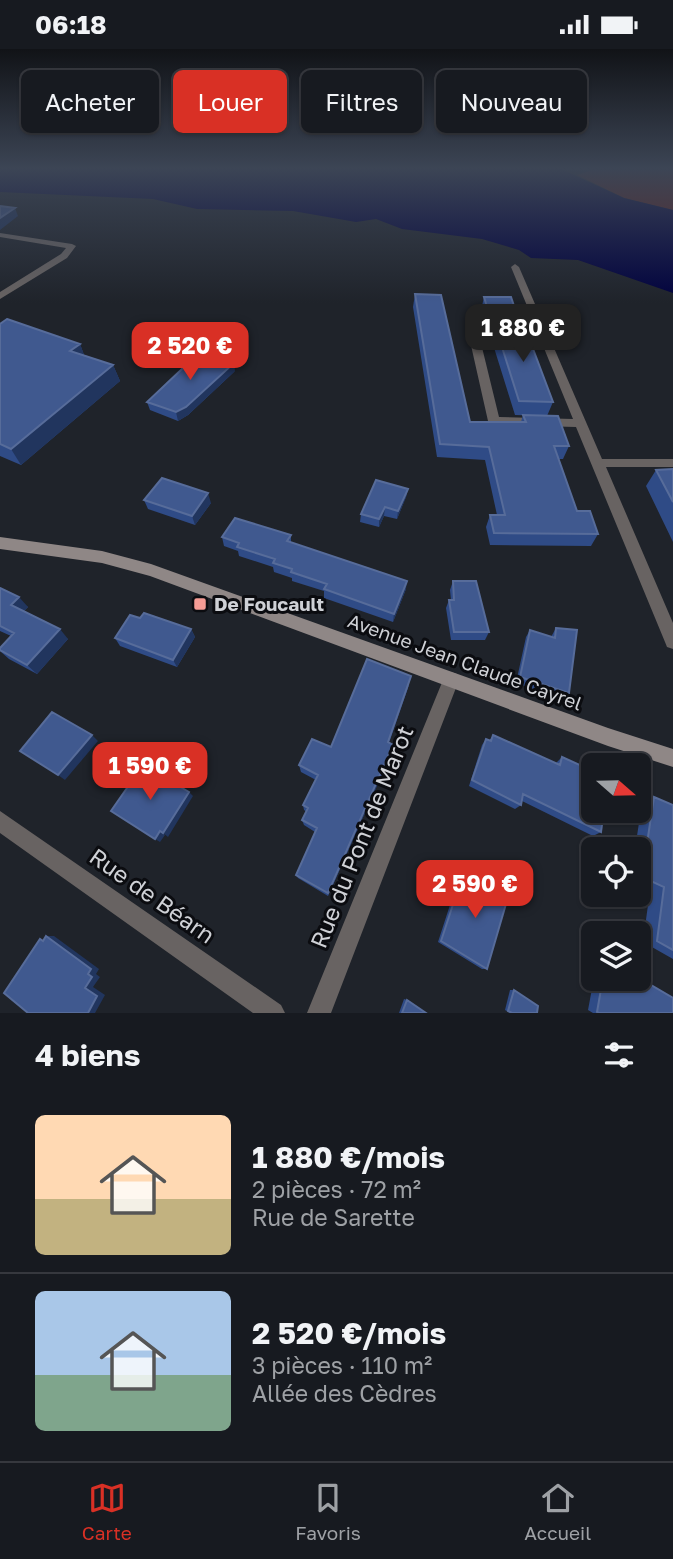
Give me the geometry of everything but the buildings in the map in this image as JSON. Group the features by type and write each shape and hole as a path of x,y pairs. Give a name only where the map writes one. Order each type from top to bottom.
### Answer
{"main road":[{"name":"Avenue Jean Claude Cayrel","path":"0,543 102,557 150,570 673,758"}],"street":[{"path":"0,235 72,246 64,256 0,296"},
{"path":"515,267 673,642"},
{"path":"543,333 473,332 494,422 581,423"},
{"path":"598,463 673,463"},
{"name":"Rue du Pont de Marot","path":"318,1013 451,680"},
{"name":"Rue de Béarn","path":"0,821 273,1013"}],"shaded area":[{"path":"304,213 673,213 673,293 578,260 531,258 519,250 482,239 402,229 376,219 356,222"}],"place":[{"name":"De Foucault","path":"200,604"}]}
